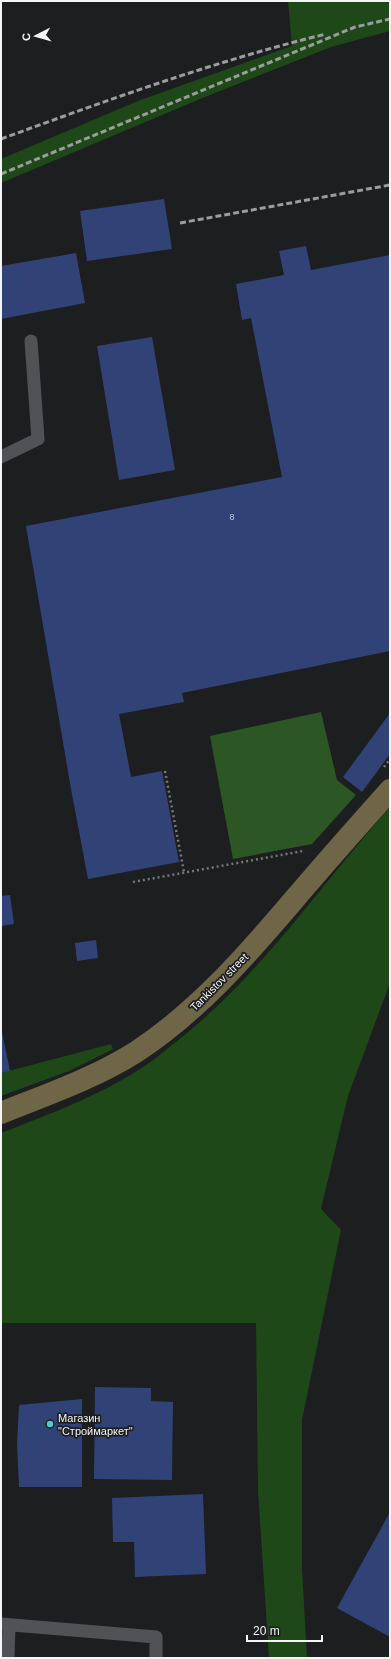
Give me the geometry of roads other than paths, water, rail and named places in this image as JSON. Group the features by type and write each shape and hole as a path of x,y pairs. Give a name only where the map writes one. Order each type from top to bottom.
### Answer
{"street":[{"name":"Tankistov street","path":"1,1113 101,1071 135,1053 165,1032 194,1007 227,975 390,790"}],"lane":[{"path":"1,457 38,439 31,341"},
{"path":"8,1658 5,1625 156,1637 156,1658"}],"railway":[{"path":"1,174 355,27 390,19"},
{"path":"1,139 122,96 243,56 326,34"},
{"path":"180,223 390,185"}],"place":[{"name":"Магазин \"Строймаркет\"","path":"50,1424"}]}
